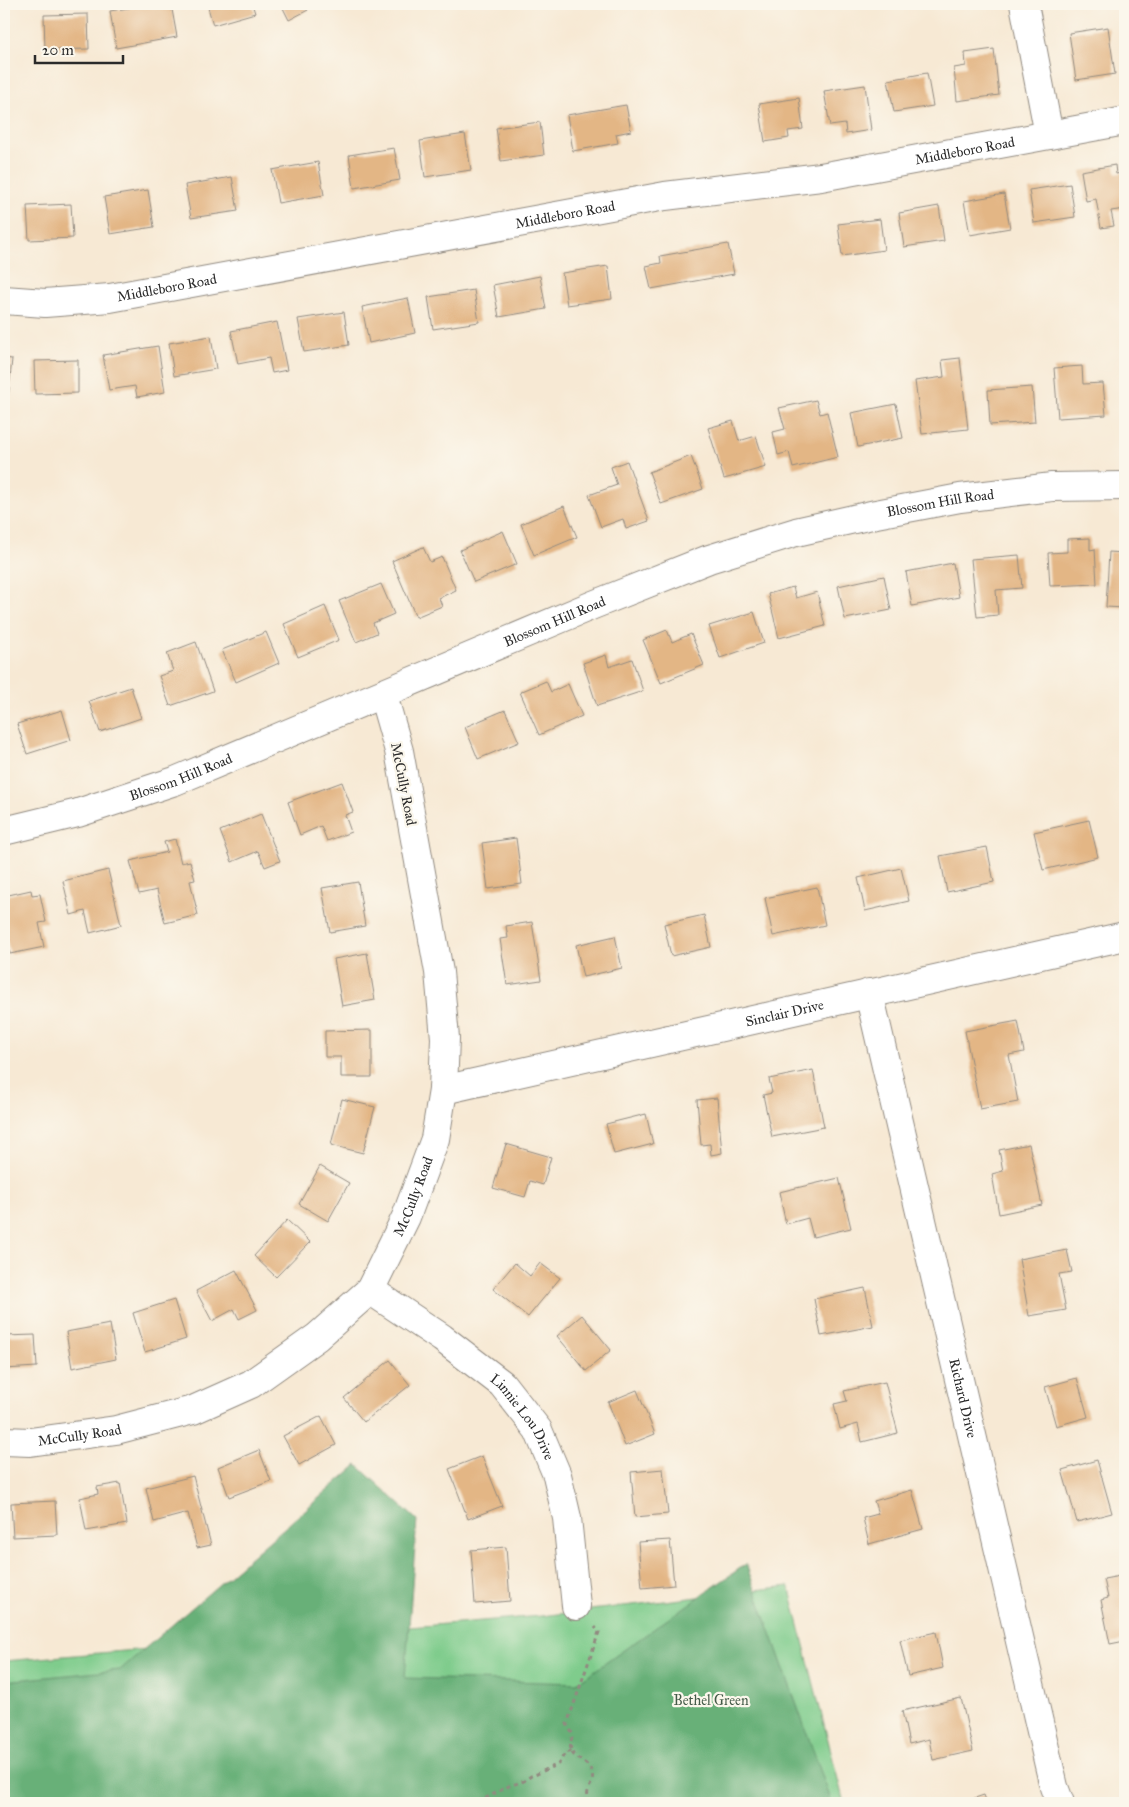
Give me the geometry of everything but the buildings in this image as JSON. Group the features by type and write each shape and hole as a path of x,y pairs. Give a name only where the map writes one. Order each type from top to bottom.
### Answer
{"street":[{"path":"1024,4 1049,135"},
{"name":"Middleboro Road","path":"4,300 45,302 110,298 665,196 821,177 1125,121"},
{"name":"Blossom Hill Road","path":"4,831 78,813 175,782 709,559 796,532 960,498 1052,487 1125,486"},
{"name":"McCully Road","path":"4,1441 30,1442 116,1430 193,1410 251,1384 316,1337 370,1290 406,1217 436,1139 443,1090 445,1038 439,972 399,751 383,695"},
{"name":"Sinclair Drive","path":"443,1090 1125,936"},
{"name":"Richard Drive","path":"869,994 1054,1787 1060,1803"},
{"name":"Linnie Lou Drive","path":"370,1290 442,1338 502,1384 538,1430 557,1475 567,1518 576,1606"}],"path":[{"path":"565,1729 599,1632 576,1606"},
{"path":"567,1724 572,1735 569,1745 571,1750 576,1758 588,1766 592,1774 587,1803"},
{"path":"470,1803 484,1799 558,1764 562,1756 571,1750"}],"green space":[{"name":"Bethel Green","path":"357,1465 417,1520 405,1678 577,1683 746,1564 832,1803 4,1803 4,1681 120,1670"},
{"name":"Bethel Green","path":"789,1586 844,1803 4,1803 4,1661 541,1616"}]}
